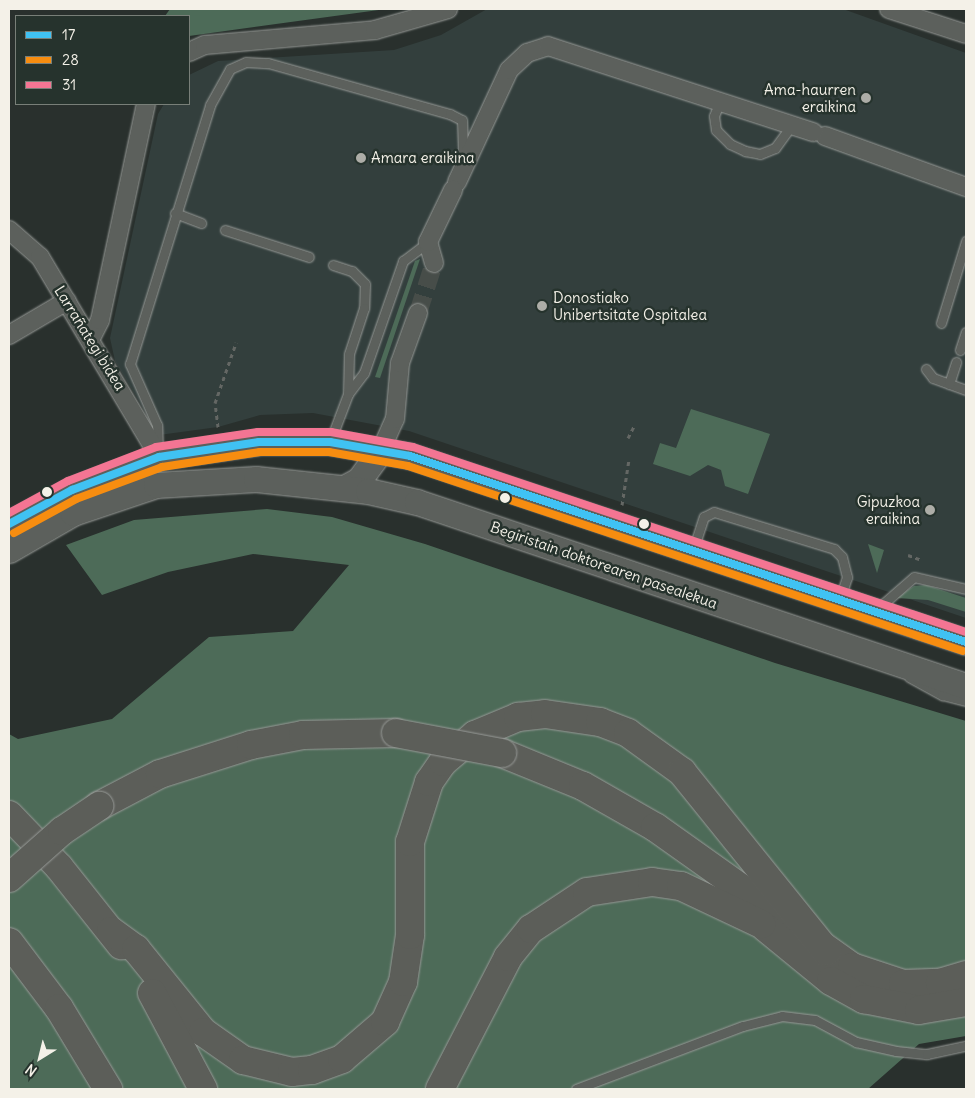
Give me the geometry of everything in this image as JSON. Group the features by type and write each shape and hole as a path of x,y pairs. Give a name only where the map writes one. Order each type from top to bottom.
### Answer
{"highway":[{"path":"111,931 136,949 203,1032 243,1060 292,1072 312,1070 342,1059 385,1022 404,982 410,935 410,842 428,782 443,762 475,735 518,717 545,714 571,715 621,730 682,772 828,952"},
{"path":"9,878 62,831 99,806 160,774 251,745 303,735 396,733 502,753 608,800 693,852 828,952 868,974 903,984 940,983 966,975"},
{"path":"608,800 653,831 761,924 831,981 864,999 919,1010 966,1002"},
{"path":"9,815 111,931 164,1012 203,1089"},
{"path":"440,1089 508,957 531,929 580,896 619,884 681,886 761,924"},
{"path":"9,942 59,1008 105,1087"}],"main road":[{"path":"234,479 217,471 215,458 266,437"},
{"path":"9,524 72,490 170,455 266,437 331,438 383,446 640,533 695,546 878,608 966,642"},
{"path":"344,488 359,480 383,446"},
{"name":"Begiristain doktorearen pasealekua","path":"9,550 73,513 149,473 170,455 202,480"},
{"name":"Begiristain doktorearen pasealekua","path":"73,513 156,485 202,480 280,481 344,488 417,502 966,686"}],"street":[{"path":"190,52 205,45 375,30 448,9"},
{"path":"888,9 966,34"},
{"path":"434,263 428,242 509,70 527,53 548,46 819,134 966,187"},
{"path":"91,338 100,320 146,105"},
{"name":"Larrañategi bidea","path":"9,230 40,257 91,338 170,455"},
{"path":"9,335 67,301"},
{"path":"383,446 397,401 400,363 418,313"}],"lane":[{"path":"170,455 130,364 175,213 210,105 230,69 246,62 268,63 462,120 457,182"},
{"path":"720,101 714,116 716,130 730,144 746,150 760,154 775,148 792,125"},
{"path":"175,213 201,223"},
{"path":"225,230 309,257"},
{"path":"941,323 966,240"},
{"path":"331,438 348,394 364,373 403,261 428,242"},
{"path":"333,265 352,271 365,284 364,308 349,354 348,394"},
{"path":"960,350 966,332"},
{"path":"949,384 956,362"},
{"path":"926,369 933,378 966,390"},
{"path":"383,446 695,546 704,517 714,512 834,549 846,567 841,595"},
{"path":"280,481 398,506 500,538 895,671 937,693 966,701"},
{"path":"878,608 914,577 966,590"},
{"path":"878,608 966,632"},
{"path":"576,1089 743,1026 782,1016 815,1020 856,1042 896,1051 927,1054 966,1046"}],"path":[{"path":"218,427 215,403 236,343"},
{"path":"628,438 634,426"},
{"path":"621,508 629,459"},
{"path":"908,555 922,560"}],"shaded area":[{"name":"Donostiako Unibertsitate Ospitalea","path":"487,9 843,9 966,53 966,618 409,431 313,413 260,415 218,427 159,435 115,361 110,338 158,114 163,105 190,105 190,75 218,61 394,50 441,35"}],"green space":[{"path":"170,9 386,9 190,36 190,15 166,15"},
{"path":"420,259 380,378 375,377 415,261"},
{"path":"691,409 770,434 748,494 725,486 721,470 708,465 690,476 653,464 660,443 676,448"},
{"path":"267,509 332,517 425,544 775,663 966,721 966,1036 919,1044 868,1089 9,1089 9,734 18,739 112,719 209,637 293,631 349,565 253,554 168,572 102,595 66,545 134,520"},
{"path":"868,544 884,550 877,573"},
{"path":"926,585 966,598 966,612 928,600 896,598 914,586"}],"tunnel":[{"path":"418,313 434,263"}],"transit line":[{"name":"31","path":"9,513 68,481 156,447 258,432 331,432 413,447 966,632"},
{"name":"17","path":"9,524 72,490 159,457 259,442 330,442 410,456 966,642"},
{"name":"28","path":"14,533 76,499 162,467 260,452 329,452 408,466 963,651"}],"place":[{"name":"Ama-haurren eraikina","path":"866,98"},
{"name":"Amara eraikina","path":"361,158"},
{"name":"Donostiako Unibertsitate Ospitalea","path":"542,306"},
{"name":"Gipuzkoa eraikina","path":"930,510"}]}
